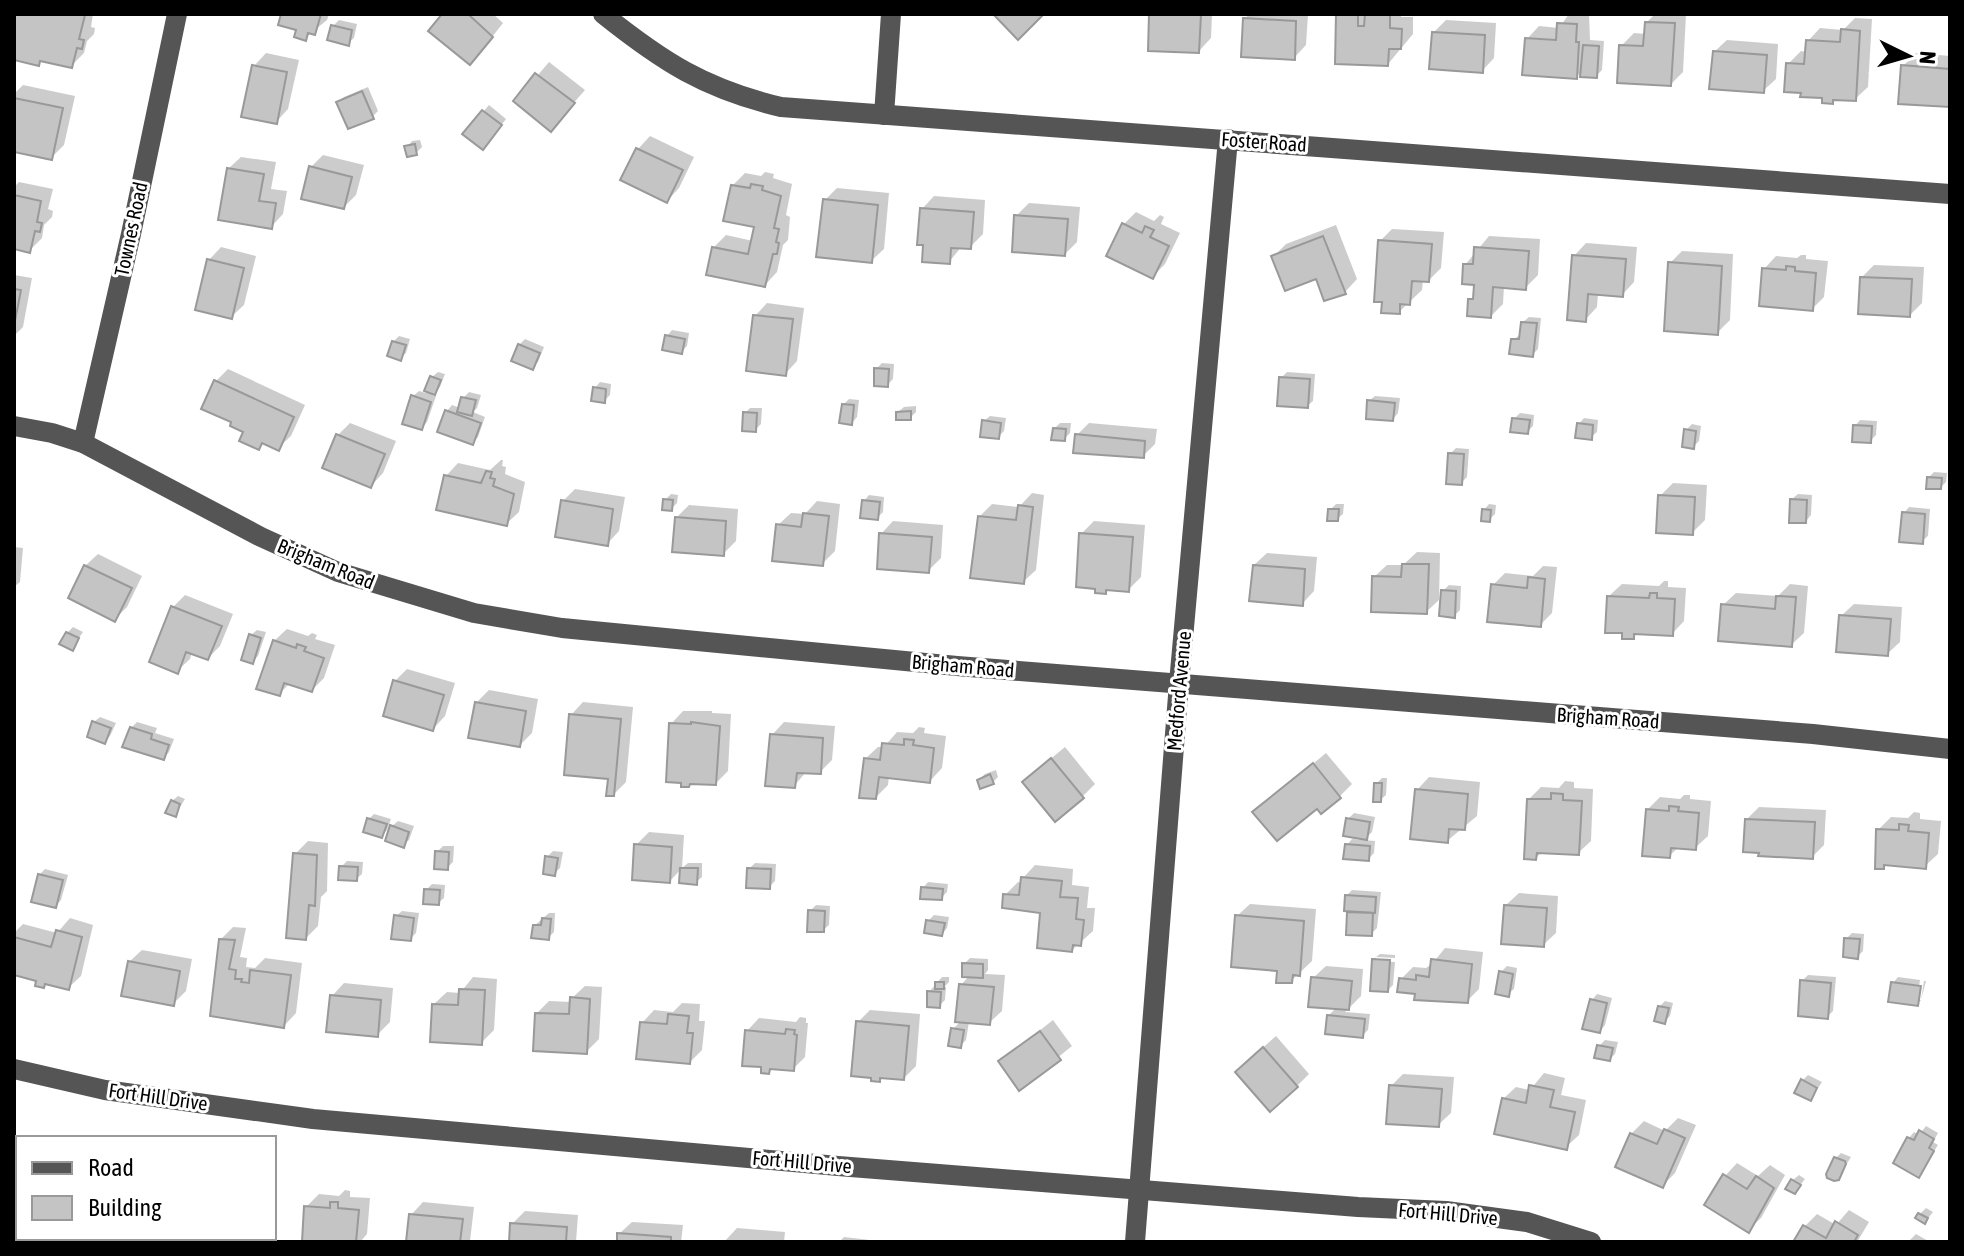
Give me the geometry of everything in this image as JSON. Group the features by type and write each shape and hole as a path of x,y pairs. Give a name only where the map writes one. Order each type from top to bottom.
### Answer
{"street":[{"name":"Townes Road","path":"83,443 177,14"},
{"name":"Foster Road","path":"603,14 675,68 705,84 781,107 1950,194"},
{"path":"884,115 891,14"},
{"name":"Medford Avenue","path":"1135,1242 1179,683 1228,139"},
{"name":"Brigham Road","path":"14,426 83,443 261,537 338,572 474,613 562,628 1285,694 1813,734 1950,749"},
{"name":"Fort Hill Drive","path":"14,1069 105,1090 313,1119 838,1166 1358,1207 1446,1211 1527,1222 1591,1242"}],"building":[{"path":"14,14 85,15 79,39 84,40 82,49 77,48 72,68 40,61 39,66 14,60"},
{"path":"281,14 321,14 315,35 308,33 306,41 294,37 296,30 278,25"},
{"path":"442,14 468,14 493,37 470,65 428,31"},
{"path":"993,14 1044,14 1018,40"},
{"path":"1149,14 1201,14 1199,53 1148,51"},
{"path":"1336,14 1358,14 1358,26 1364,26 1365,14 1390,14 1390,28 1402,29 1401,49 1389,49 1388,66 1335,64"},
{"path":"1243,18 1296,21 1295,60 1241,57"},
{"path":"1645,22 1675,23 1671,86 1617,83 1619,45 1643,46"},
{"path":"1557,23 1577,24 1577,79 1522,75 1525,38 1556,40"},
{"path":"331,25 352,30 349,46 327,40"},
{"path":"1841,29 1860,31 1856,101 1822,103 1822,98 1800,97 1801,93 1784,92 1786,63 1804,64 1806,40 1840,42"},
{"path":"1432,32 1485,35 1483,73 1429,69"},
{"path":"1583,45 1599,46 1597,78 1580,77"},
{"path":"1713,51 1767,55 1764,93 1709,89"},
{"path":"252,65 287,72 277,124 241,117"},
{"path":"1901,65 1950,69 1950,107 1898,104"},
{"path":"535,73 575,103 551,132 513,101"},
{"path":"362,91 374,119 348,129 336,102"},
{"path":"14,98 63,108 52,160 14,152"},
{"path":"482,110 502,125 483,150 462,134"},
{"path":"415,144 417,155 407,157 404,146"},
{"path":"636,148 683,170 667,203 620,180"},
{"path":"309,166 352,177 344,209 301,199"},
{"path":"227,168 264,174 259,201 276,203 272,229 218,220"},
{"path":"751,184 763,186 762,190 781,196 774,228 779,229 776,242 779,243 765,287 706,275 712,247 748,254 754,227 723,221 731,185 750,188"},
{"path":"14,195 41,201 37,222 42,223 40,232 35,231 30,253 14,249"},
{"path":"823,199 878,205 872,263 816,257"},
{"path":"920,208 974,212 971,249 951,248 950,264 922,262 923,245 917,245"},
{"path":"1014,215 1068,219 1065,256 1012,252"},
{"path":"1122,223 1142,233 1145,226 1154,230 1150,237 1169,246 1153,279 1106,256"},
{"path":"1323,236 1346,294 1324,301 1316,279 1285,291 1271,256"},
{"path":"1378,240 1432,244 1429,282 1412,281 1410,305 1400,304 1400,314 1381,313 1382,302 1374,302"},
{"path":"1474,247 1529,251 1526,290 1493,287 1491,318 1467,316 1468,299 1473,299 1474,285 1462,284 1463,264 1473,264"},
{"path":"1572,255 1626,259 1623,297 1588,294 1586,322 1567,320"},
{"path":"207,259 244,268 232,319 195,310"},
{"path":"1668,262 1722,266 1718,335 1664,331"},
{"path":"1786,266 1795,267 1795,271 1816,273 1813,311 1759,306 1762,268 1786,270"},
{"path":"1860,277 1912,279 1910,317 1858,314"},
{"path":"14,289 21,290 14,326"},
{"path":"753,315 793,319 786,376 746,371"},
{"path":"1521,322 1537,323 1533,357 1509,354 1511,339 1519,339"},
{"path":"665,335 685,339 682,354 662,350"},
{"path":"392,341 406,345 401,361 387,356"},
{"path":"518,344 540,353 533,370 511,361"},
{"path":"874,368 889,369 888,387 874,386"},
{"path":"430,376 441,380 435,395 424,391"},
{"path":"1279,377 1310,379 1308,408 1277,406"},
{"path":"214,380 294,417 279,451 262,443 259,450 239,441 243,432 230,426 231,422 201,409"},
{"path":"593,387 606,389 605,403 591,401"},
{"path":"411,395 431,402 422,430 402,424"},
{"path":"461,397 476,400 472,416 457,412"},
{"path":"1367,400 1395,403 1393,421 1366,419"},
{"path":"842,404 854,405 852,425 839,423"},
{"path":"445,410 481,423 473,445 437,432"},
{"path":"911,411 911,420 896,420 896,412"},
{"path":"743,412 757,413 756,432 742,431"},
{"path":"1512,418 1530,420 1528,434 1510,432"},
{"path":"982,420 1001,423 999,439 980,437"},
{"path":"1577,423 1593,425 1592,440 1575,438"},
{"path":"1853,425 1872,426 1871,443 1852,442"},
{"path":"1053,428 1066,429 1065,441 1051,440"},
{"path":"1684,429 1696,431 1694,449 1682,447"},
{"path":"336,434 385,454 371,488 322,468"},
{"path":"1075,434 1145,441 1144,458 1073,453"},
{"path":"1448,453 1464,454 1462,485 1446,484"},
{"path":"486,471 492,472 490,478 495,479 493,486 514,494 507,526 436,510 444,475 481,483"},
{"path":"1927,477 1942,478 1941,489 1926,489"},
{"path":"1658,495 1695,497 1693,535 1656,533"},
{"path":"663,499 673,500 672,511 662,510"},
{"path":"1790,499 1807,500 1806,523 1789,523"},
{"path":"561,500 613,509 608,546 555,537"},
{"path":"862,500 880,502 878,520 860,518"},
{"path":"1018,505 1033,507 1024,584 970,578 978,516 1016,520"},
{"path":"1328,509 1339,509 1338,521 1327,521"},
{"path":"1482,509 1491,510 1490,522 1481,521"},
{"path":"1902,512 1925,514 1923,544 1899,542"},
{"path":"803,513 829,516 823,566 772,561 776,524 801,527"},
{"path":"675,517 726,521 724,556 672,552"},
{"path":"879,533 932,537 929,573 877,569"},
{"path":"1079,533 1133,537 1129,592 1106,590 1106,594 1095,593 1095,589 1076,587"},
{"path":"1402,564 1429,564 1427,614 1371,612 1372,576 1401,577"},
{"path":"84,565 132,588 115,622 68,598"},
{"path":"1253,565 1305,569 1303,606 1249,601"},
{"path":"1528,577 1545,579 1541,627 1487,622 1491,584 1527,588"},
{"path":"1441,590 1456,591 1455,618 1439,616"},
{"path":"1650,593 1657,593 1657,598 1675,599 1673,636 1634,634 1634,639 1622,639 1622,633 1605,633 1607,596 1649,598"},
{"path":"1776,596 1796,597 1792,647 1718,641 1721,604 1775,609"},
{"path":"171,606 222,626 208,660 186,652 178,674 149,662"},
{"path":"1839,615 1891,619 1888,656 1836,652"},
{"path":"66,632 79,638 73,651 59,644"},
{"path":"249,634 261,638 253,664 241,660"},
{"path":"273,640 296,648 297,644 306,647 304,651 324,658 312,692 284,683 280,696 256,689"},
{"path":"393,680 444,695 433,731 383,716"},
{"path":"475,702 526,711 520,747 468,738"},
{"path":"569,714 621,719 614,796 606,796 608,779 564,775"},
{"path":"92,721 111,728 105,744 87,737"},
{"path":"669,723 720,726 716,785 690,784 689,787 681,787 681,783 666,782"},
{"path":"130,727 152,734 151,739 169,745 164,760 122,747"},
{"path":"770,734 823,738 821,774 797,773 795,788 765,786"},
{"path":"904,739 914,740 913,745 934,748 930,783 879,777 876,799 859,798 864,758 880,760 882,743 904,745"},
{"path":"1051,758 1084,798 1055,822 1022,782"},
{"path":"1313,763 1341,798 1321,814 1317,809 1277,841 1252,812"},
{"path":"990,774 994,784 980,789 977,780"},
{"path":"1374,783 1382,783 1381,802 1373,802"},
{"path":"1415,789 1468,794 1465,830 1449,829 1448,843 1410,839"},
{"path":"1551,793 1563,794 1563,800 1582,801 1579,855 1537,853 1536,860 1524,859 1527,799 1551,799"},
{"path":"171,800 180,804 176,817 165,813"},
{"path":"1669,806 1679,807 1678,811 1699,813 1696,850 1671,848 1670,858 1642,856 1646,809 1669,811"},
{"path":"367,818 387,824 382,838 363,832"},
{"path":"1346,818 1370,822 1367,840 1343,836"},
{"path":"1745,819 1815,822 1813,859 1758,856 1759,853 1743,852"},
{"path":"1899,824 1909,825 1908,831 1929,833 1926,869 1884,865 1884,869 1875,869 1876,829 1899,830"},
{"path":"390,825 409,832 404,848 385,841"},
{"path":"634,844 672,847 670,883 632,880"},
{"path":"1345,844 1370,846 1369,861 1343,859"},
{"path":"435,851 449,852 448,870 434,869"},
{"path":"293,853 317,855 315,906 309,905 306,940 286,938"},
{"path":"545,856 558,858 555,876 543,874"},
{"path":"339,866 358,867 357,881 338,880"},
{"path":"680,868 698,868 697,885 679,883"},
{"path":"747,868 771,869 770,889 746,888"},
{"path":"38,874 63,880 56,908 31,902"},
{"path":"1021,877 1062,881 1060,897 1078,898 1076,919 1084,920 1081,946 1073,945 1072,952 1037,948 1040,913 1002,908 1003,894 1019,895"},
{"path":"921,887 943,889 942,900 920,899"},
{"path":"424,889 440,890 439,905 423,904"},
{"path":"1345,895 1376,897 1375,913 1344,911"},
{"path":"1504,905 1547,908 1544,947 1501,944"},
{"path":"808,910 825,911 824,932 807,932"},
{"path":"1347,912 1373,913 1372,936 1346,935"},
{"path":"394,915 414,918 411,941 391,939"},
{"path":"1235,915 1304,921 1300,976 1293,975 1292,983 1276,983 1277,971 1231,967"},
{"path":"542,918 551,919 549,940 531,938 533,925 541,925"},
{"path":"926,920 945,923 942,936 924,933"},
{"path":"56,930 82,937 69,990 45,984 44,988 35,986 36,981 14,975 14,937 51,947"},
{"path":"1844,938 1860,939 1858,959 1843,957"},
{"path":"219,939 235,940 229,969 236,970 235,979 242,979 241,982 249,983 250,970 291,975 284,1028 210,1016"},
{"path":"1372,959 1390,960 1388,992 1370,991"},
{"path":"1431,959 1472,964 1468,1003 1414,1000 1415,994 1397,992 1399,978 1416,980 1416,975 1429,977"},
{"path":"128,961 180,971 174,1006 121,996"},
{"path":"962,963 983,964 983,978 962,977"},
{"path":"1499,971 1513,974 1509,997 1495,994"},
{"path":"1311,977 1352,981 1349,1010 1308,1007"},
{"path":"1800,980 1831,983 1828,1019 1798,1016"},
{"path":"935,982 944,982 944,989 935,989"},
{"path":"1891,982 1921,986 1918,1006 1888,1002"},
{"path":"959,984 994,987 990,1025 955,1022"},
{"path":"459,989 485,990 482,1045 430,1042 432,1004 458,1005"},
{"path":"927,991 941,992 940,1008 927,1007"},
{"path":"330,995 381,1000 378,1037 326,1032"},
{"path":"570,997 590,999 587,1054 533,1051 535,1013 569,1014"},
{"path":"1590,999 1607,1003 1600,1033 1582,1029"},
{"path":"1658,1006 1669,1008 1665,1024 1654,1021"},
{"path":"668,1014 689,1016 687,1033 693,1033 690,1064 636,1059 640,1022 667,1024"},
{"path":"1327,1015 1365,1019 1363,1038 1325,1034"},
{"path":"856,1021 909,1026 904,1080 880,1078 880,1082 851,1076"},
{"path":"951,1028 964,1030 961,1048 948,1046"},
{"path":"786,1029 795,1030 794,1034 797,1035 794,1071 770,1069 769,1074 761,1073 761,1067 742,1066 745,1030 785,1034"},
{"path":"1040,1031 1061,1060 1019,1091 998,1061"},
{"path":"1597,1045 1613,1048 1610,1061 1594,1058"},
{"path":"1263,1047 1298,1087 1270,1112 1235,1072"},
{"path":"1801,1079 1817,1088 1811,1101 1794,1093"},
{"path":"1389,1085 1442,1089 1439,1127 1386,1124"},
{"path":"1529,1085 1554,1090 1550,1107 1575,1112 1567,1150 1494,1134 1502,1098 1526,1103"},
{"path":"1664,1129 1685,1138 1663,1188 1615,1167 1630,1133 1657,1144"},
{"path":"1919,1130 1934,1139 1929,1148 1934,1151 1919,1178 1893,1163 1907,1137 1914,1140"},
{"path":"1834,1157 1846,1164 1839,1180 1834,1181 1826,1174"},
{"path":"14,1161 16,1200 14,1200"},
{"path":"1723,1174 1747,1189 1756,1176 1774,1188 1749,1233 1704,1205"},
{"path":"1791,1179 1801,1185 1795,1194 1785,1189"},
{"path":"330,1202 338,1202 338,1208 359,1210 356,1242 302,1242 304,1206 330,1208"},
{"path":"1918,1213 1928,1218 1925,1224 1915,1218"},
{"path":"409,1214 463,1219 460,1242 406,1242"},
{"path":"1835,1221 1858,1235 1854,1242 1793,1242 1803,1225 1826,1238"},
{"path":"510,1223 567,1227 566,1242 509,1242"},
{"path":"617,1233 671,1237 671,1242 617,1242"},
{"path":"196,1240 249,1240 249,1242"}]}
